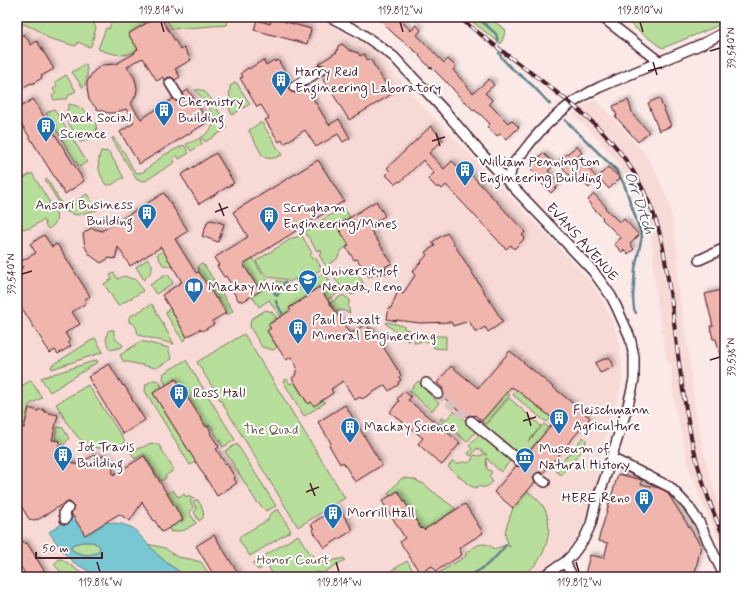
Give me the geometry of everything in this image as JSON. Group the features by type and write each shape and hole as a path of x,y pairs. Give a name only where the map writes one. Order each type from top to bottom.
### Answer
{"street":[{"name":"EVANS AVENUE","path":"330,17 369,38 394,57 443,109 480,152 593,271 615,303 629,335 634,357 634,379 628,405 596,502 591,524 578,548 565,562 542,577"},
{"path":"602,17 660,62"},
{"path":"509,183 512,166 530,142 548,122 571,104 600,87 704,43 725,32"},
{"path":"294,87 322,70"},
{"path":"170,83 178,96"},
{"path":"699,260 725,248"},
{"path":"426,383 438,393"},
{"path":"471,421 519,461"},
{"path":"611,458 670,487 688,506 725,574"},
{"path":"65,519 66,517 64,512 68,508"},
{"path":"565,562 573,577"}],"shaded area":[{"name":"University of Nevada, Reno","path":"17,17 318,17 358,40 381,56 393,73 408,88 412,95 590,281 602,300 618,337 622,366 620,389 604,444 596,464 600,471 586,517 580,531 566,551 530,577 17,577"},
{"path":"596,100 647,157 656,173 670,207 678,258 677,284 688,350 695,409 708,472 725,517 725,554 701,498 695,479 691,477 675,408 671,363 667,362 656,297 653,259 654,250 647,221 635,189 616,159 596,136 573,115 584,106"}],"green space":[{"path":"17,17 96,17 94,24 96,28 91,46 89,47 78,42 76,46 48,38 36,29 23,24 17,19"},
{"path":"123,17 141,17 145,24 128,34 138,49 129,54 118,55 98,49 106,28 109,29 113,20"},
{"path":"164,17 229,17 227,25 172,29"},
{"path":"466,17 488,17 506,30 501,44"},
{"path":"621,17 718,17 723,21 715,27 663,48"},
{"path":"86,64 87,76 83,88 72,72"},
{"path":"66,75 76,91 69,95 67,99 54,100 52,96 56,93 53,89 57,86 55,82"},
{"path":"236,82 250,104 232,115 229,108 230,86"},
{"path":"195,90 202,90 207,94 223,118 226,129 205,142 203,139 200,140 202,144 191,151 186,144 206,134 211,128 213,122 209,108"},
{"path":"69,104 84,110 95,122 97,128 95,134 90,138 80,142 63,114 67,111"},
{"path":"54,109 87,162 79,167 46,113"},
{"path":"262,123 282,155 274,158 266,158 262,155 249,131"},
{"path":"113,137 137,173 143,172 164,155 184,145 189,153 179,159 177,155 173,158 175,162 145,181 137,180 112,139"},
{"path":"101,151 109,152 124,178 112,184 106,185 99,169"},
{"path":"32,173 56,213 56,221 48,229 43,220 29,229 23,228 17,231 17,228 21,224 17,225 17,182"},
{"path":"47,179 64,208 87,194 97,210 77,215 69,213 63,209 45,180"},
{"path":"343,207 350,217 337,226 349,245 341,251 337,259 326,266 319,255 322,253 320,249 317,251 305,232"},
{"path":"301,234 312,253 310,255 312,259 315,257 322,269 298,283 295,279 289,282 284,279 271,278 265,274 256,261"},
{"path":"181,248 167,257 174,267 163,265 157,255 166,249"},
{"path":"253,258 266,279 269,281 269,283 259,289 243,264"},
{"path":"148,259 153,266 150,273 144,280 136,267"},
{"path":"201,263 205,266 233,311 227,315 199,272 198,266"},
{"path":"345,270 353,272 359,276 366,291 358,291 352,295 343,289 331,274"},
{"path":"114,273 118,279 124,276 136,280 143,291 118,306 104,284 112,279 110,275"},
{"path":"324,273 340,292 327,300 319,287 309,293 310,295 290,307 291,310 280,317 269,300 259,307 252,296 277,281 286,283 291,290 296,287 298,289"},
{"path":"167,274 173,283 156,294 150,285"},
{"path":"343,295 350,300 348,306 350,313 342,310 335,312 330,303"},
{"path":"152,304 174,344 138,335 136,327 129,322 129,317"},
{"path":"170,308 187,337 183,341 166,314"},
{"path":"266,310 272,312 277,319 269,324 271,328 267,331 277,347 273,350 262,347 250,327 251,319"},
{"path":"387,322 404,326 404,329 410,330 409,342 386,324"},
{"path":"110,330 114,330 115,337 117,341 123,345 122,347 111,350 109,348 106,336"},
{"path":"415,333 428,334 428,342 424,341 414,343"},
{"name":"The Quad","path":"244,334 345,498 298,527 197,362"},
{"path":"433,336 446,336 446,349 434,348"},
{"path":"95,338 103,352 52,369 51,366"},
{"path":"141,341 169,348 172,359 156,368 123,361 120,355"},
{"path":"97,360 98,362 50,392 41,378"},
{"path":"186,360 235,440 223,447 210,425 206,427 176,379 166,385 163,379 164,373"},
{"path":"287,379 290,384 294,382 308,404 323,400 325,403 304,416 283,381"},
{"path":"31,380 42,398 29,405 24,428 17,426 17,389"},
{"path":"154,380 159,381 162,387 153,393 196,462 190,465 145,391 146,384"},
{"path":"418,381 428,389 426,391 439,403 432,411 409,391"},
{"path":"88,385 125,441 124,446 98,448 89,445 75,434 56,404"},
{"path":"517,390 552,418 546,422 513,395"},
{"path":"506,392 510,395 485,424 482,421"},
{"path":"509,398 541,426 528,442 544,424 549,428 524,457 518,453 512,452 484,427"},
{"path":"454,411 477,430 467,442 440,419 442,417 446,420"},
{"path":"57,427 63,428 69,438 64,445 59,444 60,441 55,440"},
{"path":"480,433 508,456 510,461 501,472 487,458 487,469 492,472 489,476 493,482 486,487 478,486 475,488 469,485 448,467 453,461 457,464 463,462 468,463 472,460 474,455 487,455 477,448 471,456 468,454 472,449 469,446"},
{"path":"583,437 586,440 585,447 561,475 555,470"},
{"path":"151,443 159,445 174,470 165,476 166,478 161,481 144,454 135,459 130,451"},
{"path":"237,444 276,506 266,511 256,501 225,451"},
{"path":"402,478 413,479 424,484 456,509 424,530 422,528 421,529 398,491 390,496 388,493"},
{"path":"173,490 178,497 184,494 186,497 189,495 191,498 194,498 190,501 194,509 189,512 196,523 185,530 171,532 169,528 183,519 167,494"},
{"path":"527,491 543,506 549,528 544,551 536,564 530,569 519,577 419,577 431,570 434,574 440,572 466,556 466,552 480,544 487,544 494,549 506,545 510,547 505,533 507,525 513,508"},
{"path":"197,499 203,510 203,518 199,521 194,512 197,509 193,502"},
{"path":"278,509 291,531 250,556 239,540 240,536 268,520 270,514"},
{"name":"Honor Court","path":"298,535 315,558 327,561 344,558 345,560 323,573 316,572 307,577 274,577 268,566 258,570 257,569 253,563"},
{"path":"92,542 99,545 99,551 89,555 77,553 71,549 71,546 74,544"},
{"path":"147,544 165,548 177,557 201,562 211,577 187,577 167,563"},
{"path":"59,559 62,559 89,577 73,577 62,573 54,564"},
{"path":"407,561 417,577 381,577"}],"water":[{"path":"69,516 122,524 133,528 158,555 187,577 97,577 73,562 63,552 49,532 68,520","holes":["92,542 100,547 99,551 96,553 89,555 81,554 71,549 71,546 74,544"]}],"building":[{"path":"157,17 160,17 181,50 184,48 191,60 175,69 180,77 175,80 170,77 165,80 163,77 157,81 143,58 127,67 134,77 137,89 136,95 131,104 141,119 173,99 176,101 181,101 183,98 183,93 188,90 208,122 139,164 120,132 134,123 126,109 114,113 108,113 97,109 89,100 87,82 93,72 98,68 103,65 116,64 135,53 134,52 138,49 128,34"},
{"path":"377,17 397,17 411,31 416,25 421,30 417,35 444,63 448,59 456,67 453,70 473,93 489,79 494,85 485,93 492,100 489,104 508,123 511,120 519,127 506,140 500,134 497,136 487,127 490,124 479,113 475,110 474,111 465,101 464,102 447,82 431,67 430,68 419,56 420,55 395,35"},
{"path":"272,18 311,29 307,44 254,30 257,20 270,24"},
{"path":"24,34 31,45 37,41 54,69 41,76 42,78 32,84 31,83 17,91 17,38"},
{"path":"342,44 349,50 358,53 360,56 364,54 368,61 370,59 392,94 349,120 323,79 326,77 326,67 318,64 337,52 338,46"},
{"name":"Harry Reid Engineering Laboratory","path":"263,60 266,65 274,60 275,62 278,60 291,82 288,88 289,90 295,93 306,87 329,125 339,119 350,138 343,142 338,134 316,147 305,130 284,144 282,140 279,142 265,120 269,118 261,105 257,107 240,78 243,77 241,73"},
{"path":"659,98 671,126 659,131 648,103"},
{"name":"Mack Social Science","path":"33,99 84,181 65,194 17,117 17,109"},
{"path":"628,100 633,115 649,132 638,142 615,116 617,116 613,106"},
{"name":"William Pennington Engineering Building","path":"431,126 443,140 429,153 444,169 452,161 460,169 463,166 525,232 522,235 525,238 514,249 511,245 506,249 446,185 442,189 439,186 437,188 428,179 434,173 423,160 400,182 399,181 395,184 386,175 390,171 387,168"},
{"path":"577,146 582,153 577,157 598,179 589,188 580,181 576,185 558,161"},
{"path":"216,153 234,183 199,204 181,175"},
{"path":"543,153 555,164 548,171 560,184 551,193 529,167"},
{"name":"Scrugham Engineering/Mines","path":"318,160 344,201 243,264 260,291 242,302 241,300 239,301 232,290 234,289 226,276 224,277 214,258 248,237 233,212"},
{"path":"608,167 620,178 609,189 598,177"},
{"path":"164,193 188,231 175,239 196,273 199,272 226,313 212,321 214,324 206,329 201,331 200,329 187,337 162,295 182,282 161,247 130,266 118,247 115,259 109,258 101,263 90,255 85,247 83,234 91,228 102,231"},
{"path":"594,194 620,223 624,219 639,235 630,244 634,249 628,254 624,250 622,252 614,244 621,238 591,206 588,200"},
{"path":"376,201 385,216 368,226 392,263 385,267 387,272 379,277 377,273 369,277 357,259 354,260 346,247 349,245 337,226"},
{"path":"212,220 224,224 218,242 202,236 208,221"},
{"path":"447,233 503,322 488,332 485,327 476,333 469,321 453,326 451,322 420,323 387,319 389,308 391,308 398,291 403,294 415,275 412,272 427,255 425,252 435,246 432,242"},
{"path":"44,235 52,247 57,244 90,296 84,300 86,303 72,312 80,324 65,333 71,346 58,354 55,350 50,353 17,300 17,271 23,267 20,262 36,253 30,244"},
{"path":"319,287 350,334 366,324 370,330 372,329 401,375 399,377 401,380 398,382 399,384 389,391 385,385 362,399 360,397 355,400 343,381 331,389 333,393 314,406 311,402 308,404 292,378 295,376 297,367 291,357 286,360 267,331 271,328 268,325 291,310 289,308 310,295 309,294"},
{"path":"725,289 725,364 722,364 716,339 713,339 710,326 713,326 705,294"},
{"name":"Fleischmann Agriculture","path":"510,351 590,418 543,473 539,472 534,474 533,478 535,482 513,508 494,492 516,466 521,467 524,465 524,458 554,422 551,420 552,418 517,390 511,387 482,421 475,415 469,415 467,417 443,397 443,388 437,383 451,366 478,388"},
{"path":"609,357 614,367 600,373 595,363"},
{"path":"109,364 123,386 124,385 145,420 123,434 88,377"},
{"name":"Ross Hall","path":"176,379 206,427 208,426 211,432 210,433 219,447 216,449 226,465 227,464 237,483 217,496 153,393"},
{"path":"404,391 411,397 408,400 460,443 442,465 418,444 423,438 390,412 399,401 397,399"},
{"name":"Mackay Science","path":"345,405 382,465 355,482 343,462 340,464 329,445 331,443 318,422"},
{"name":"Jot Travis Building","path":"29,408 38,411 41,409 45,412 58,415 52,440 60,441 57,454 77,465 94,455 108,457 112,461 113,475 144,456 183,520 162,532 142,502 130,521 119,514 85,535 71,513 74,510 74,507 70,502 66,502 39,519 29,519 17,499 17,426 24,428"},
{"name":"HERE Reno","path":"618,474 642,480 641,484 659,488 667,492 701,546 694,577 587,577 585,574 590,555 604,558 608,543 598,541"},
{"path":"398,491 421,529 422,528 424,530 465,504 483,533 459,548 462,555 436,571 432,566 420,573 400,542 405,538 382,501"},
{"name":"Morrill Hall","path":"338,507 353,530 324,548 312,529 314,529 311,524"},
{"path":"214,535 241,577 215,577 196,546"},
{"path":"23,541 25,544 27,543 48,577 27,577 17,560 17,544"}],"waterway":[{"name":"Orr Ditch","path":"477,17 496,34 498,41"},
{"name":"Orr Ditch","path":"499,53 506,63 529,82 550,104"},
{"name":"Orr Ditch","path":"565,120 616,170 624,184 642,236 635,269 633,298 636,313"},
{"path":"277,296 285,282"},
{"path":"272,286 275,294 277,295"},
{"path":"276,301 282,313"},
{"name":"Orr Ditch","path":"464,577 477,572 488,564 506,545"}],"tunnel":[{"path":"438,393 471,421"},
{"path":"519,461 539,478"}],"railway":[{"path":"458,17 557,92 590,120 619,151 639,182 654,215 663,246 682,383 696,460 706,492 725,540"}],"place":[{"name":"Harry Reid Engineering Laboratory","path":"281,97"},
{"name":"Chemistry Building","path":"164,127"},
{"name":"Mack Social Science","path":"46,143"},
{"name":"William Pennington Engineering Building","path":"465,187"},
{"name":"Ansari Business Building","path":"147,230"},
{"name":"Scrugham Engineering/Mines","path":"269,233"},
{"name":"University of Nevada, Reno","path":"308,296"},
{"name":"Mackay Mines","path":"194,304"},
{"name":"Paul Laxalt Mineral Engineering","path":"298,345"},
{"name":"Ross Hall","path":"179,410"},
{"name":"Fleischmann Agriculture","path":"559,435"},
{"name":"Mackay Science","path":"350,444"},
{"name":"Jot Travis Building","path":"63,472"},
{"name":"Museum of Natural History","path":"525,474"},
{"name":"HERE Reno","path":"644,515"},
{"name":"Morrill Hall","path":"333,530"}]}
